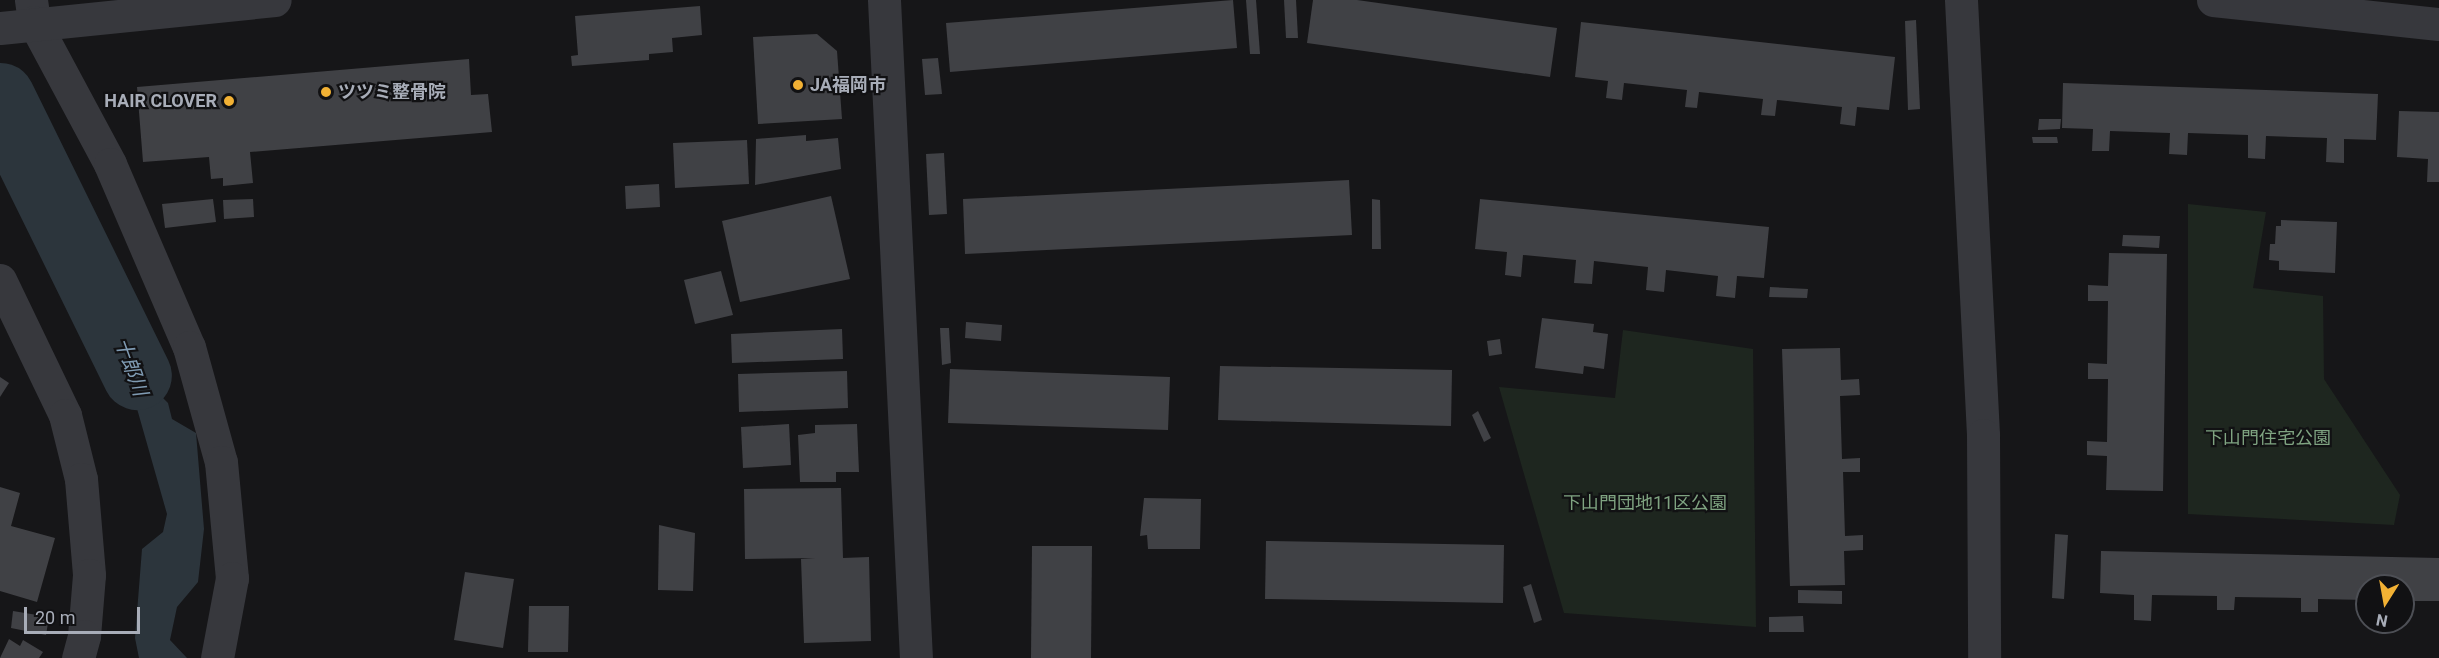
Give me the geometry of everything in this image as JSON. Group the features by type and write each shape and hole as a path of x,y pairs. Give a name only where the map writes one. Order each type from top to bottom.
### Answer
{"street":[{"path":"0,28 33,11 275,0"},
{"path":"884,0 916,658"},
{"path":"1961,0 1983,435 1984,658"},
{"path":"2213,0 2439,24"},
{"path":"33,11 110,164 189,347 221,462 232,578 217,658"},
{"path":"0,280 65,415 81,479 88,574 84,636 78,658"}],"green space":[{"name":"下山門住宅公園","path":"2188,204 2266,212 2253,288 2323,296 2324,379 2400,495 2394,525 2188,514"},
{"name":"下山門団地11区公園","path":"1623,330 1753,349 1756,627 1564,613 1499,387 1615,398"}],"water":[{"path":"81,280 116,298 156,347 162,367 158,393 168,403 172,419 196,433 204,529 198,582 177,607 170,640 187,658 139,658 135,638 142,549 163,532 167,514 126,370"}],"building":[{"path":"1233,0 1237,48 950,72 946,23"},
{"path":"1246,0 1256,0 1260,54 1250,54"},
{"path":"1284,0 1296,0 1298,38 1286,38"},
{"path":"1313,0 1357,0 1557,28 1550,77 1307,43"},
{"path":"700,6 702,35 672,38 673,52 649,54 649,60 572,66 571,56 578,55 575,16"},
{"path":"1916,20 1920,109 1908,110 1905,21"},
{"path":"1581,22 1895,57 1889,110 1857,107 1855,126 1840,124 1842,107 1777,100 1775,116 1761,115 1763,99 1699,92 1697,108 1685,107 1687,90 1624,83 1622,100 1606,98 1608,81 1575,77"},
{"name":"JA福岡市","path":"817,34 837,51 842,119 758,124 753,37"},
{"path":"938,58 942,94 925,95 922,59"},
{"path":"469,59 471,95 488,94 492,132 250,152 253,183 223,186 223,178 211,179 209,157 143,162 137,87"},
{"path":"2063,83 2378,94 2376,140 2344,139 2344,163 2326,162 2327,138 2266,136 2265,159 2248,158 2248,135 2188,133 2187,155 2169,154 2170,133 2110,131 2109,151 2092,151 2093,129 2062,128"},
{"path":"2399,111 2439,112 2439,182 2427,182 2428,159 2397,157"},
{"path":"2039,119 2061,119 2060,129 2038,130"},
{"path":"806,135 806,141 838,138 841,169 755,185 756,139"},
{"path":"2032,137 2057,137 2058,143 2033,143"},
{"path":"747,140 749,184 675,188 673,143"},
{"path":"944,153 947,214 929,215 926,154"},
{"path":"1349,180 1352,235 965,254 963,199"},
{"path":"659,184 660,207 626,209 625,186"},
{"path":"831,196 850,279 740,302 722,221"},
{"path":"213,199 216,222 165,228 162,204"},
{"path":"253,199 254,217 224,219 223,200"},
{"path":"1372,199 1380,200 1381,249 1372,249"},
{"path":"1480,199 1769,227 1764,278 1737,276 1735,298 1716,296 1718,276 1666,270 1664,292 1646,290 1648,267 1594,261 1592,284 1574,283 1576,260 1523,255 1521,277 1505,275 1507,252 1475,249"},
{"path":"2281,220 2337,222 2335,273 2279,270 2279,261 2269,260 2270,244 2275,244 2276,226 2281,226"},
{"path":"2123,235 2160,236 2159,248 2122,246"},
{"path":"2109,253 2167,254 2163,491 2106,490 2107,456 2087,455 2087,441 2107,442 2108,379 2088,379 2088,363 2107,364 2108,301 2088,301 2088,285 2108,286"},
{"path":"721,271 733,315 695,324 684,280"},
{"path":"1770,287 1808,289 1807,298 1769,297"},
{"path":"1542,318 1594,324 1593,332 1608,334 1604,369 1584,366 1583,374 1535,368"},
{"path":"966,322 1002,325 1001,341 965,338"},
{"path":"940,328 949,328 951,363 942,365"},
{"path":"842,329 843,359 732,363 731,334"},
{"path":"1500,339 1502,354 1489,356 1487,341"},
{"path":"1840,348 1841,380 1859,379 1860,395 1840,396 1842,459 1860,458 1860,472 1843,472 1845,536 1863,535 1863,550 1844,551 1845,585 1790,586 1782,349"},
{"path":"1220,366 1452,370 1451,426 1218,420"},
{"path":"950,369 1170,377 1168,430 948,423"},
{"path":"847,371 848,408 739,412 738,374"},
{"path":"0,377 9,383 0,397"},
{"path":"1478,411 1491,438 1484,442 1472,415"},
{"path":"789,424 791,465 743,468 741,427"},
{"path":"857,424 859,472 836,472 836,482 800,482 798,435 815,433 815,425"},
{"path":"0,487 20,493 11,526 55,538 37,602 0,591"},
{"path":"841,488 843,558 869,557 871,641 804,643 801,559 815,558 745,559 744,489"},
{"path":"1144,498 1201,499 1200,549 1148,549 1147,535 1140,536"},
{"path":"659,525 695,533 693,591 658,590"},
{"path":"2055,534 2068,535 2064,599 2052,598"},
{"path":"1266,541 1504,545 1503,603 1265,599"},
{"path":"1032,546 1092,546 1091,658 1031,658"},
{"path":"2101,551 2439,558 2439,601 2415,601 2415,574 2355,574 2355,600 2318,599 2318,612 2301,612 2301,598 2235,597 2234,610 2217,610 2217,596 2152,595 2151,621 2134,620 2134,595 2100,593"},
{"path":"465,572 514,579 503,648 454,640"},
{"path":"1531,584 1542,620 1534,623 1523,587"},
{"path":"1798,590 1842,591 1842,604 1798,603"},
{"path":"529,606 569,606 568,652 528,652"},
{"path":"13,611 49,617 46,635 11,628"},
{"path":"1803,616 1804,632 1769,632 1769,617"},
{"path":"9,639 20,646 23,640 43,652 39,658 0,658"}],"waterway":[{"name":"十郎川","path":"0,97 137,375"}],"place":[{"name":"JA福岡市","path":"798,85"},
{"name":"ツツミ整骨院","path":"326,92"},
{"name":"HAIR CLOVER","path":"229,101"}]}
